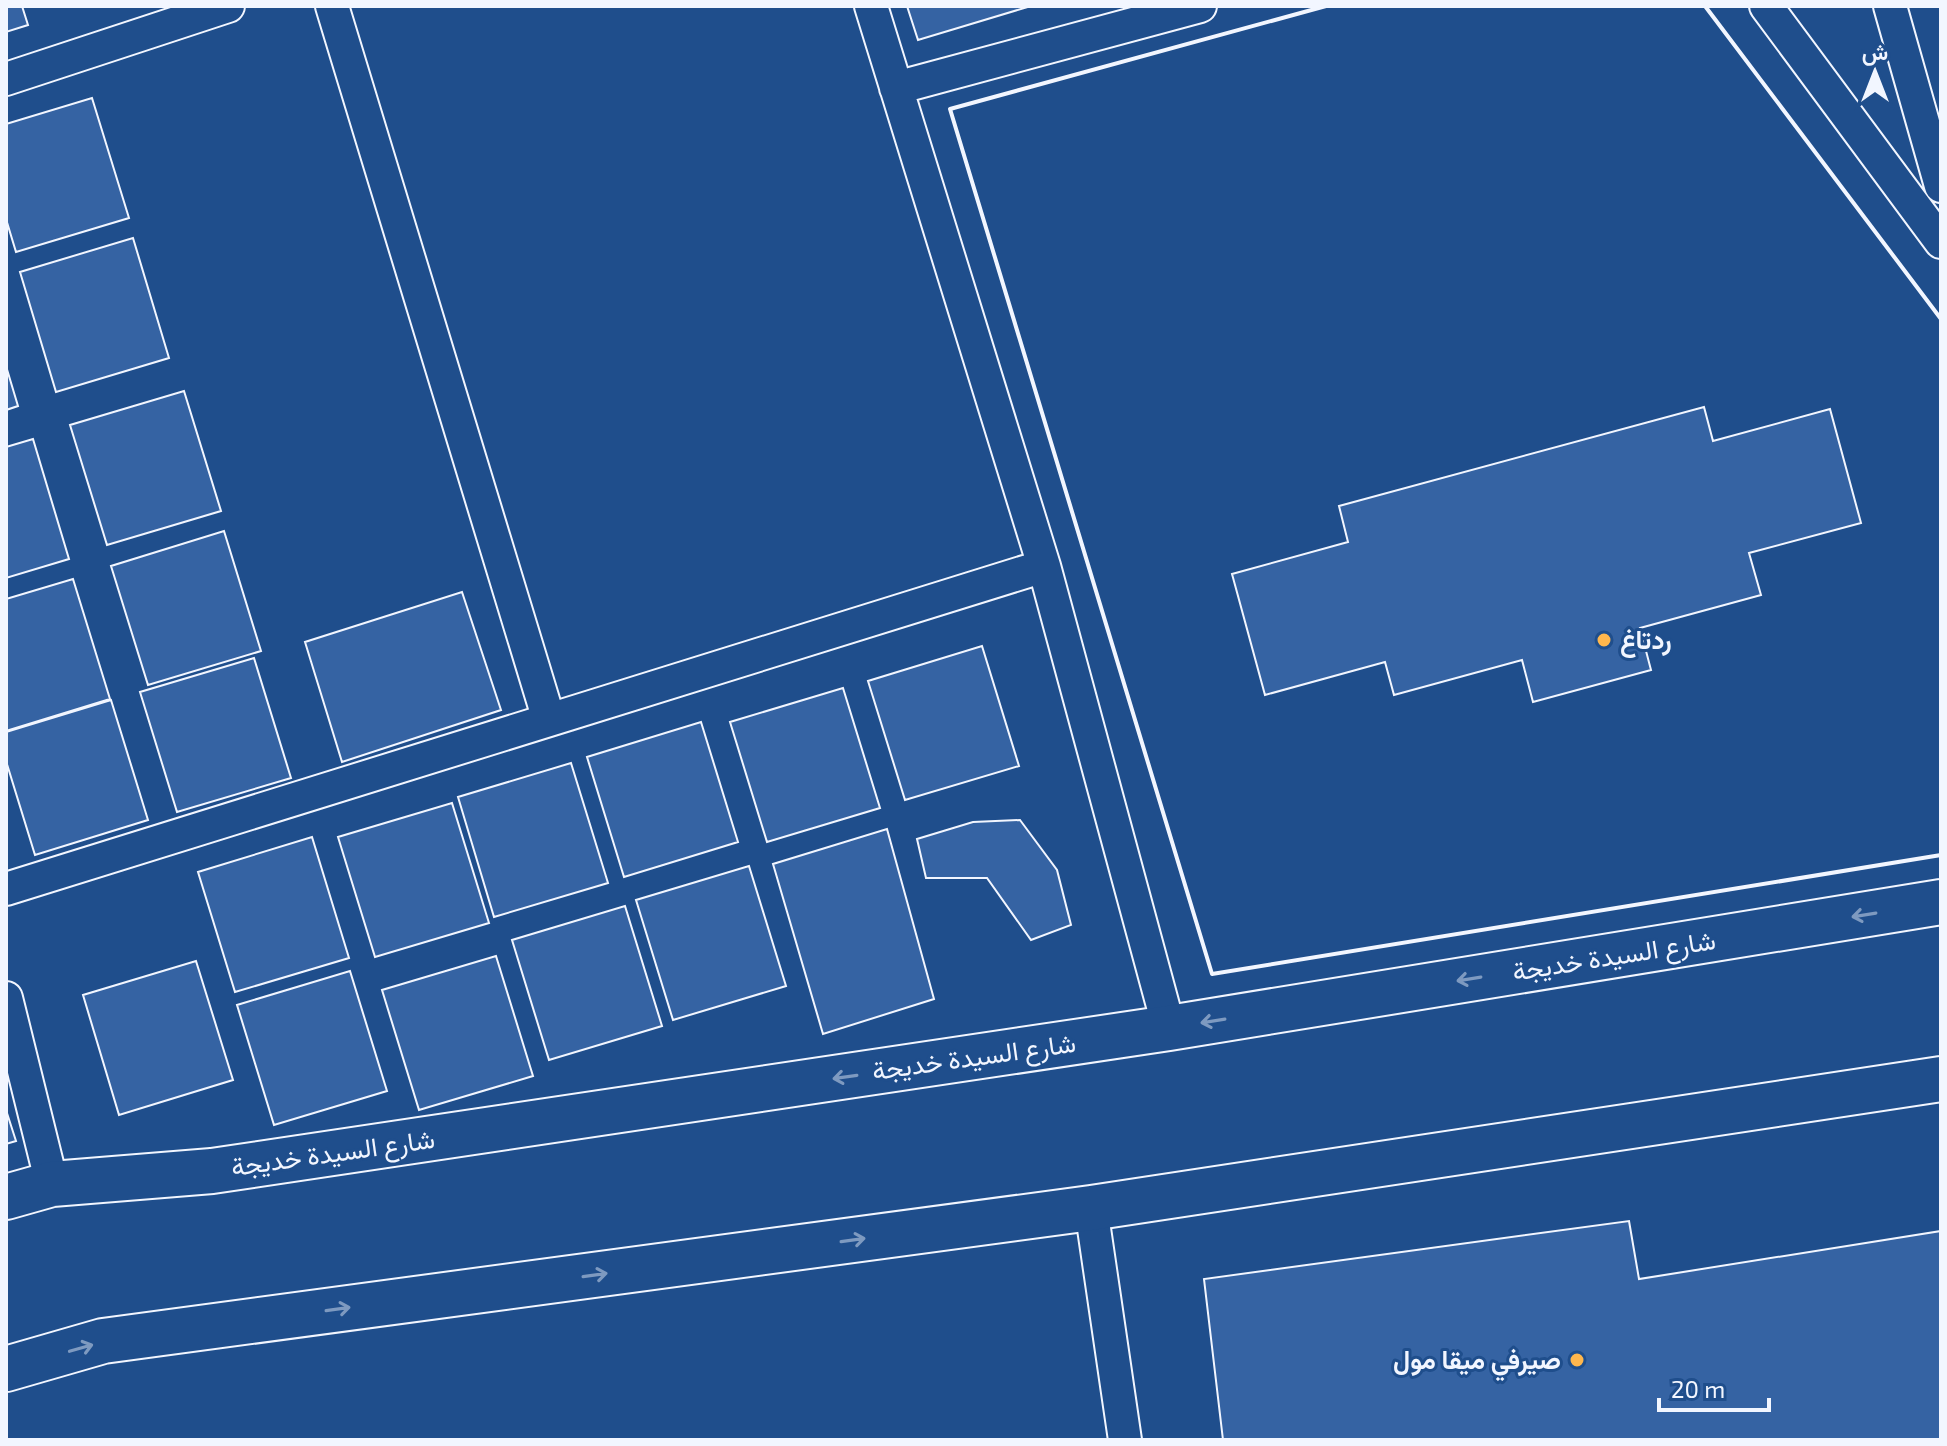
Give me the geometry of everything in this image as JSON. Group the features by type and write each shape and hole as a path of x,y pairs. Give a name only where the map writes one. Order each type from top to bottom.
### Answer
{"street":[{"path":"6,79 228,6"},
{"path":"332,6 549,720"},
{"path":"871,6 1044,566 1169,1028"},
{"path":"896,88 1200,6"},
{"path":"1766,6 1941,242"},
{"path":"1890,6 1941,186"},
{"path":"6,889 1044,566"},
{"name":"شارع السيدة خديجة","path":"6,1197 52,1184 212,1171 1169,1028 1941,902"},
{"path":"6,998 52,1184"},
{"path":"6,1369 103,1341 1091,1208 1941,1079"},
{"path":"1091,1208 1125,1440"}],"building":[{"path":"6,6 22,6 28,25 6,32"},
{"path":"907,6 1031,6 918,40"},
{"path":"92,98 129,218 16,252 6,219 6,124"},
{"path":"133,238 169,358 56,392 20,272"},
{"path":"6,366 18,406 6,410"},
{"path":"184,391 221,511 107,545 70,425"},
{"path":"1704,407 1713,441 1830,409 1861,523 1749,553 1761,595 1640,628 1651,670 1533,702 1522,660 1394,695 1385,662 1265,695 1232,574 1348,542 1339,506"},
{"path":"33,439 69,559 6,578 6,447"},
{"path":"224,531 261,651 148,685 111,566"},
{"path":"73,579 110,699 6,731 6,599"},
{"path":"462,592 501,710 342,762 305,642"},
{"path":"982,646 1019,766 905,800 868,681"},
{"path":"254,658 291,778 177,812 140,692"},
{"path":"843,688 880,808 767,842 730,722"},
{"path":"111,700 148,820 35,855 6,761 6,732"},
{"path":"701,722 738,842 624,877 587,757"},
{"path":"571,763 608,883 494,917 458,797"},
{"path":"452,803 489,923 375,957 338,837"},
{"path":"1020,820 1057,870 1071,925 1031,940 987,878 926,878 917,839 973,822"},
{"path":"887,829 934,999 823,1034 773,864"},
{"path":"312,837 349,958 235,992 198,872"},
{"path":"749,866 786,986 673,1020 636,900"},
{"path":"625,906 662,1026 549,1060 512,940"},
{"path":"496,956 533,1076 419,1110 382,990"},
{"path":"196,961 233,1080 119,1115 83,995"},
{"path":"350,971 387,1091 274,1125 237,1005"},
{"path":"6,1110 16,1141 6,1144"},
{"name":"صيرفي ميقا مول","path":"1629,1221 1639,1279 1941,1231 1941,1440 1223,1440 1204,1279"}],"wall":[{"path":"1326,6 950,109 1212,974 1941,855"},
{"path":"1705,6 1941,319"}],"place":[{"name":"ردتاغ","path":"1604,640"},
{"name":"صيرفي ميقا مول","path":"1577,1360"}]}
